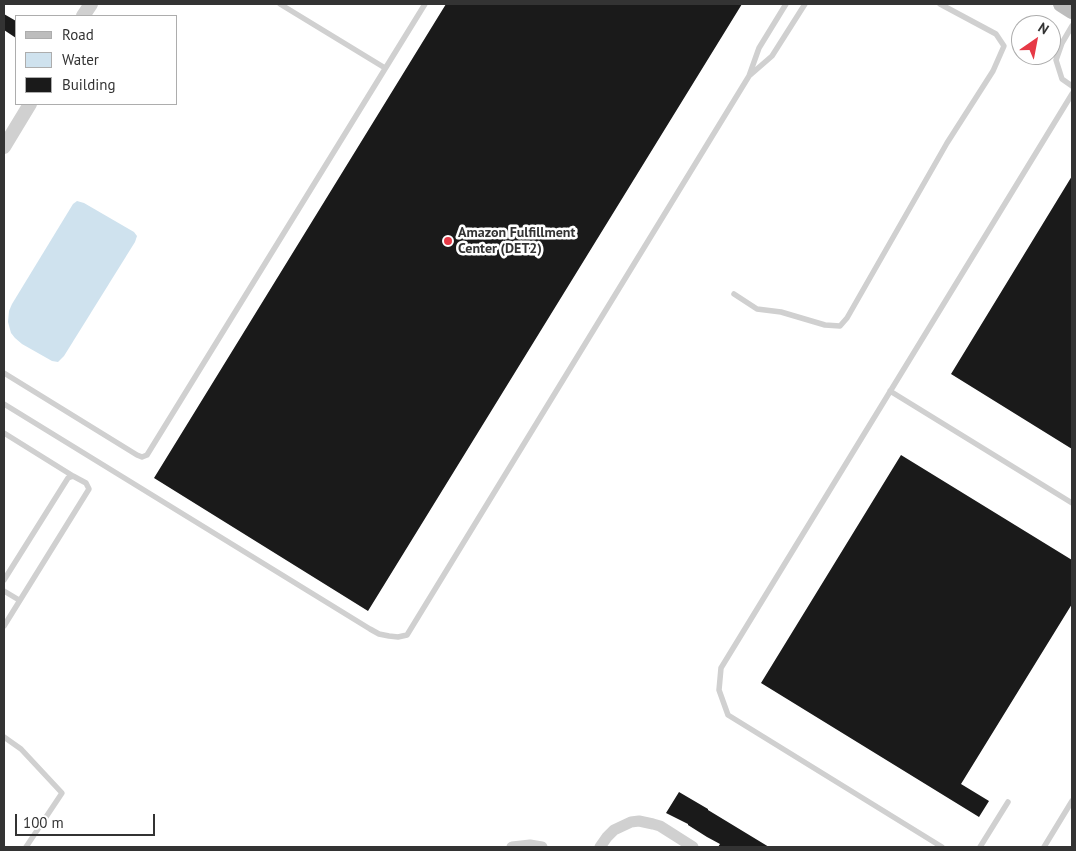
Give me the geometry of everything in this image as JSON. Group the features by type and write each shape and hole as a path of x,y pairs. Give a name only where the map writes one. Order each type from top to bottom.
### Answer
{"main road":[{"path":"1061,4 1072,11"}],"street":[{"path":"85,15 91,4"},
{"path":"4,147 29,105"},
{"path":"600,847 614,830 631,822 639,821 660,826 693,847"},
{"path":"512,847 530,845 542,847"}],"lane":[{"path":"280,4 386,68"},
{"path":"4,373 120,444 142,456 147,455 425,4"},
{"path":"4,404 370,629 389,636 407,635 750,76 759,48 786,4"},
{"path":"750,76 772,56 805,4"},
{"path":"734,294 757,309 781,312 824,325 840,326 847,318 948,143 994,70 1004,46 996,34 940,4"},
{"path":"1072,26 1062,43 1056,60 1062,79 1072,86"},
{"path":"942,847 728,715 718,690 721,668 1072,94"},
{"path":"890,391 1072,503"},
{"path":"4,433 86,483 88,490 4,626"},
{"path":"4,580 68,478 73,476"},
{"path":"4,591 19,600"},
{"path":"4,738 21,750 62,793 26,847"},
{"path":"1044,847 1072,801"},
{"path":"980,847 1008,802"}],"water":[{"path":"77,201 84,203 134,232 137,236 64,356 58,362 52,361 15,338 11,333 8,322 9,311 73,204"}],"building":[{"name":"Amazon Fulfillment Center (DET2)","path":"446,4 742,4 368,611 154,478"},
{"path":"4,14 15,20 15,37 4,30"},
{"path":"1072,176 1072,449 951,374"},
{"path":"901,455 1072,560 1072,604 961,784 989,801 979,817 761,683"},
{"path":"679,792 769,847 718,847 720,844 666,813"}],"place":[{"name":"Amazon Fulfillment Center (DET2)","path":"448,241"}]}
